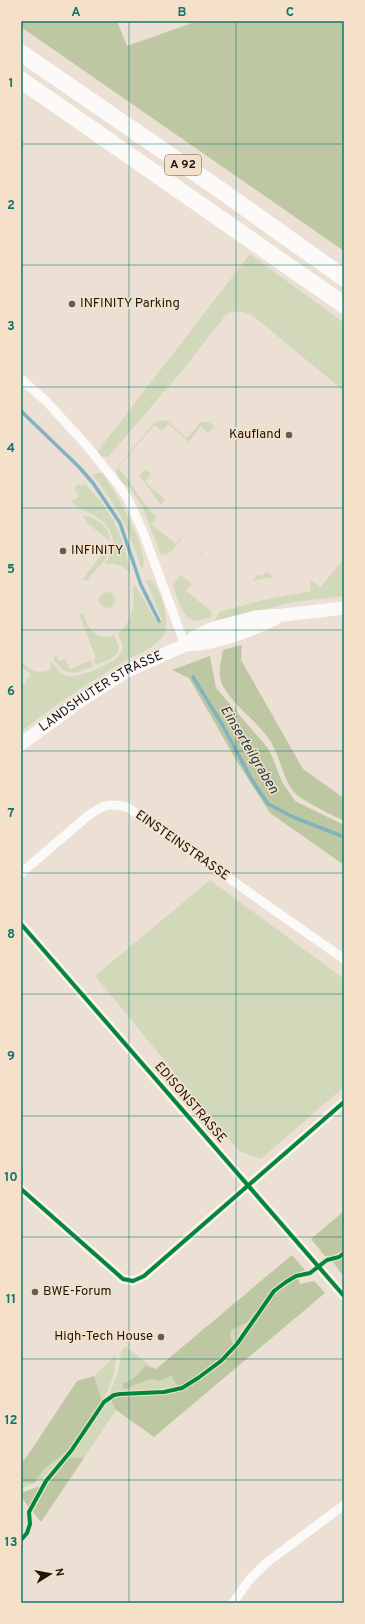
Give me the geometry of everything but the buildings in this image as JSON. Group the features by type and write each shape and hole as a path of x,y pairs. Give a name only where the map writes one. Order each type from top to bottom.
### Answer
{"highway":[{"name":"A 92","path":"21,54 216,187 344,278"},
{"name":"A 92","path":"21,80 344,305"}],"main road":[{"name":"LANDSHUTER STRASSE","path":"21,744 73,705 112,680 127,671 185,645 196,636 214,628 256,617 344,608"}],"street":[{"path":"21,379 46,401 88,447 120,486 128,499 143,532 185,645"},
{"name":"EINSTEINSTRASSE","path":"21,874 89,815 99,808 112,804 127,808 344,959"},
{"name":"EDISONSTRASSE","path":"21,924 344,1296"},
{"path":"21,1189 123,1279 133,1280 144,1276 344,1102"},
{"path":"233,1603 249,1580 266,1563 344,1505"}],"green space":[{"path":"21,21 117,21 127,46 198,21 344,21 344,251 21,27"},
{"path":"250,254 344,323 344,391 252,315 240,311 229,313 110,455 108,457 101,456 97,452"},
{"path":"160,420 167,421 187,438 201,422 208,422 214,426 208,433 201,426 189,442 168,424 162,431 154,425 118,468 146,506 157,517 151,524 176,544 181,537 182,538 171,551 165,555 161,555 142,506 130,487 124,485 118,478 116,470 153,424"},
{"path":"145,469 151,474 145,482 165,499 161,505 139,475"},
{"path":"102,473 107,480 122,505 136,534 144,559 143,567 141,568 132,543 117,510 93,475"},
{"path":"79,484 81,486 85,484 102,504 115,523 127,557 130,571 117,565 105,564 112,552 113,540 104,523 71,501 79,496 74,488"},
{"path":"83,515 98,521 103,525 107,530 110,541 87,523"},
{"path":"110,543 107,557 87,581 83,580 85,576"},
{"path":"197,555 181,575 192,584 186,591 211,611 212,617 196,621 187,616 184,612 178,601 173,585 186,568"},
{"path":"344,558 344,596 293,602 215,621 219,612 263,600 311,591 310,582 313,581 320,588"},
{"path":"266,571 273,577 252,581 258,574 261,577"},
{"path":"146,580 150,580 158,590 166,615 165,631 159,641 149,649 120,664 69,696 21,732 21,688 31,674 21,667 22,663 32,670 42,672 50,670 51,661 60,672 69,676 95,670 113,661 122,651 122,644 118,634 127,623 132,611 134,599 133,585 135,585 157,622 162,620"},
{"path":"107,592 113,594 115,600 113,606 107,608 101,606 99,600 101,594"},
{"path":"83,613 87,624 94,632 103,637 114,635 119,647 114,656 96,665 93,659 96,658 79,614"},
{"path":"242,645 241,660 303,769 344,798 344,821 296,794 289,784 277,755 264,732 235,702 223,686 220,673 223,650"},
{"path":"56,655 59,661 65,659 70,669 91,660 93,666 72,673 68,672 61,668 53,658"},
{"path":"210,656 216,688 267,747 282,782 295,801 344,825 344,865 270,813 236,760 189,678 172,670"},
{"path":"210,880 344,979 344,1087 261,1159 239,1151 95,976"},
{"path":"344,1211 344,1250 332,1256 325,1256 311,1239"},
{"path":"292,1255 305,1270 285,1280 273,1290 247,1323 232,1330 230,1335 233,1344 208,1369 192,1380 177,1386 172,1376 160,1381 147,1380 126,1389 123,1387 123,1383 133,1379 145,1366 156,1369"},
{"path":"344,1256 344,1277 333,1262 340,1260"},
{"path":"298,1278 300,1284 314,1281 325,1293 154,1437 116,1410 111,1400 118,1397 164,1394 192,1385 218,1367 231,1355 276,1293"},
{"path":"247,1323 233,1344 230,1335 232,1330"},
{"path":"126,1347 155,1369 139,1372 126,1389 147,1380 160,1381 173,1376 177,1386 109,1395 119,1369 121,1351"},
{"path":"116,1355 112,1379 108,1391 102,1401 94,1376"},
{"path":"94,1376 102,1401 70,1449 44,1469 34,1483 21,1482 21,1464 77,1381"},
{"path":"111,1400 116,1410 84,1458 70,1457 105,1404"},
{"path":"70,1449 42,1479 34,1483 44,1469"},
{"path":"70,1457 84,1458 41,1522 33,1512 48,1484"},
{"path":"21,1482 34,1483 21,1489"},
{"path":"40,1486 29,1508 21,1496 21,1493"}],"waterway":[{"name":"Einserteilgraben","path":"21,411 79,467 93,483 120,523 141,585 159,621"},
{"name":"Einserteilgraben","path":"193,677 223,726 252,780 268,804 293,817 344,837"}],"cycle path":[{"path":"21,924 344,1296"},
{"path":"21,1189 123,1279 133,1281 144,1276 344,1102"},
{"path":"21,1540 27,1533 30,1524 29,1512 46,1481 71,1451 104,1402 114,1395 164,1392 182,1388 221,1361 237,1344 274,1291 296,1276 310,1273 327,1260 339,1257 344,1253"}],"place":[{"name":"INFINITY Parking","path":"72,304"},
{"name":"Kaufland","path":"289,435"},
{"name":"INFINITY","path":"63,551"},
{"name":"BWE-Forum","path":"35,1292"},
{"name":"High-Tech House","path":"161,1337"}]}
